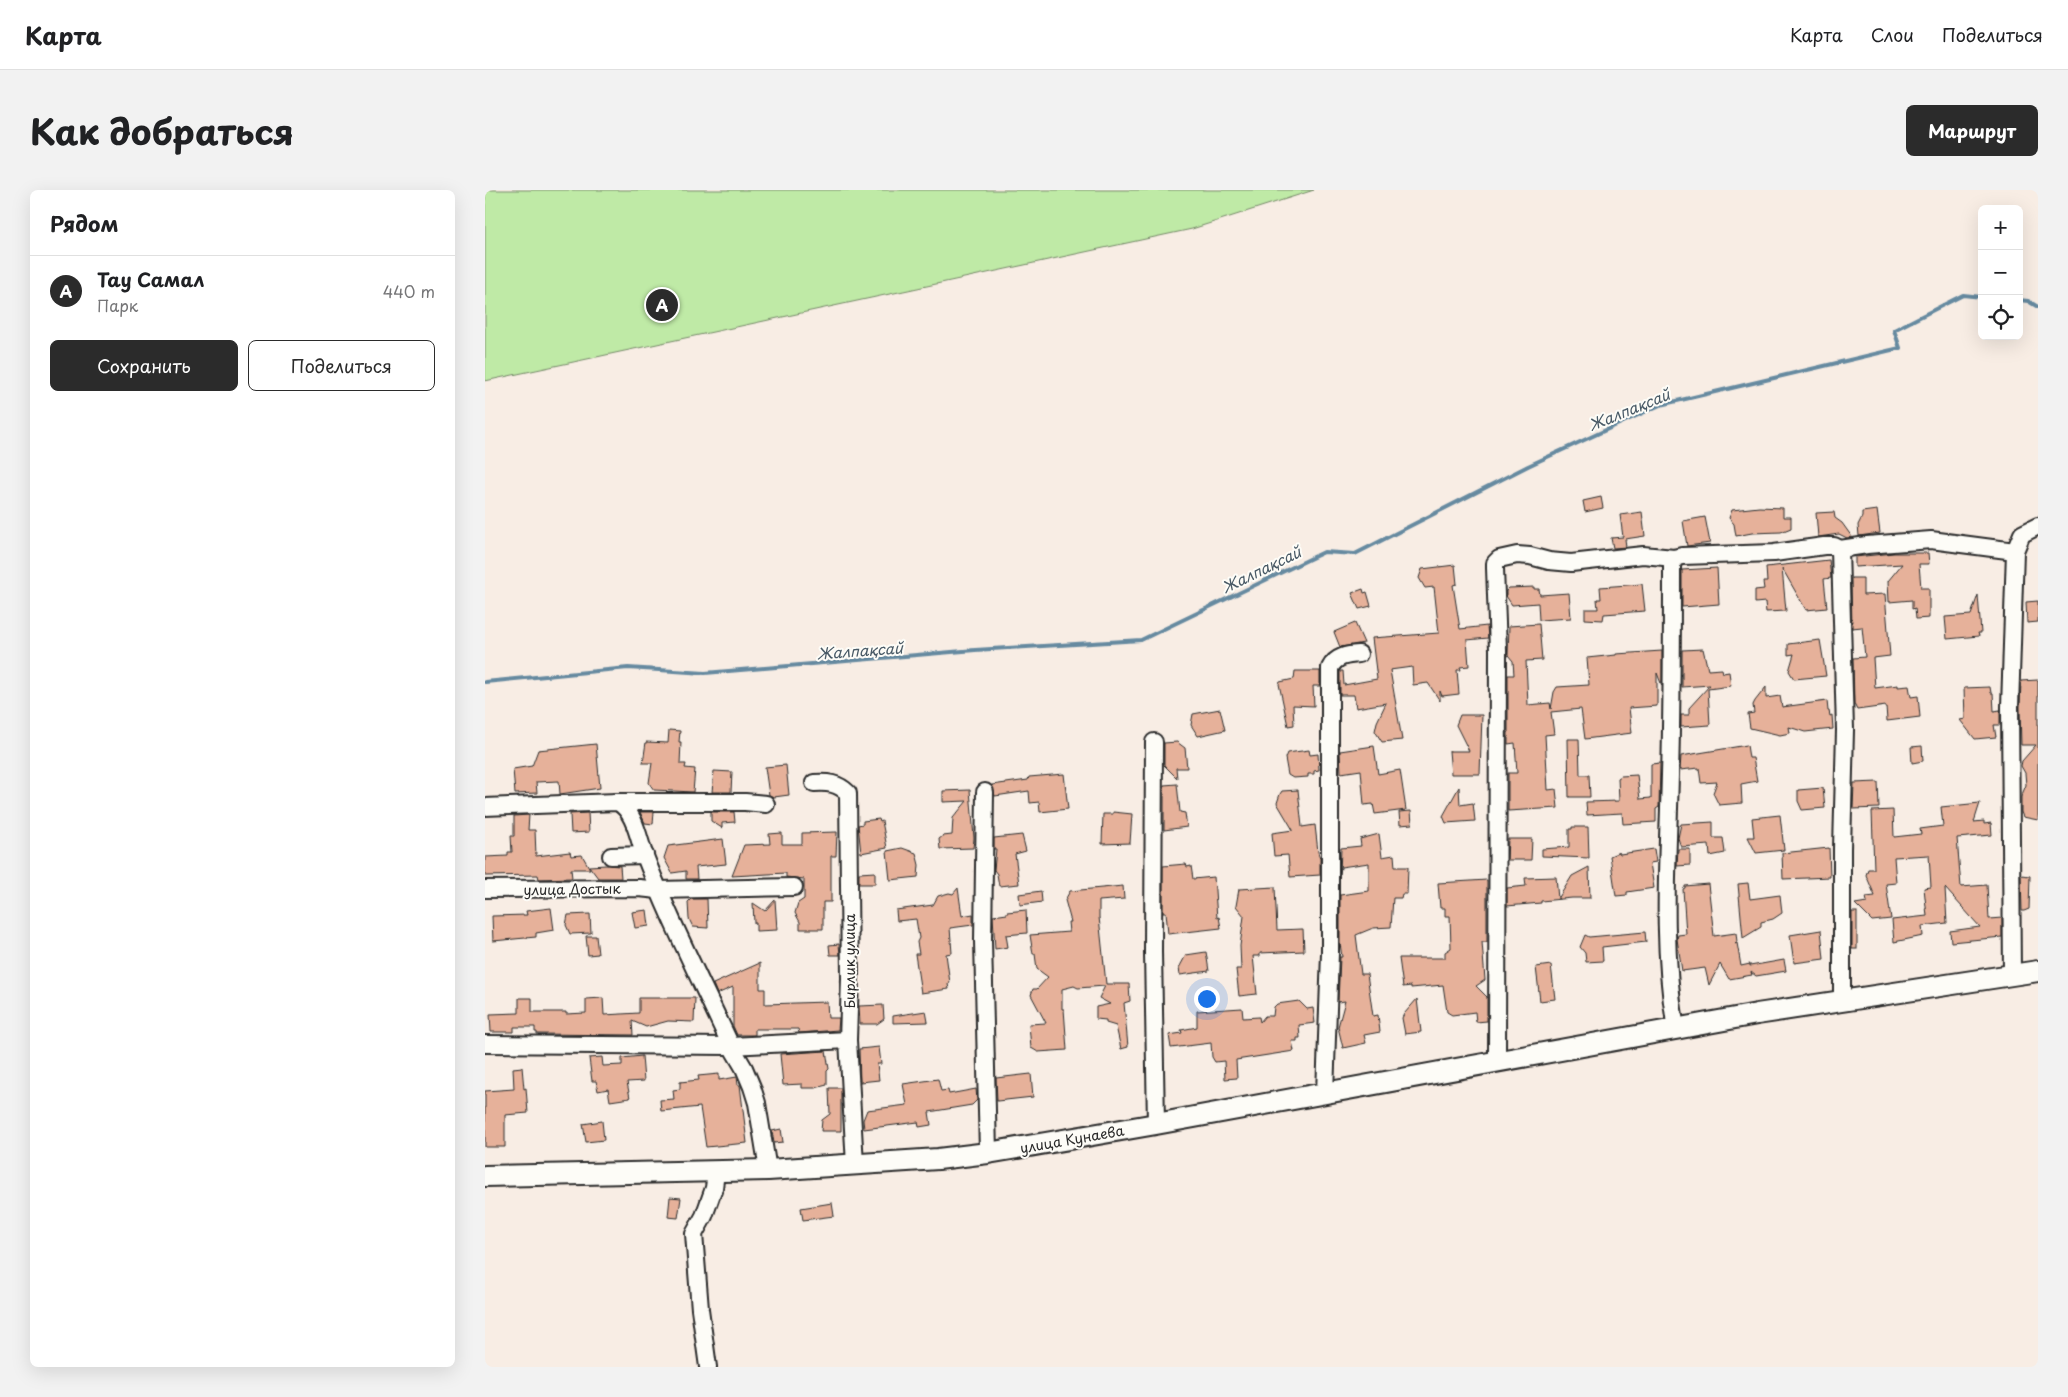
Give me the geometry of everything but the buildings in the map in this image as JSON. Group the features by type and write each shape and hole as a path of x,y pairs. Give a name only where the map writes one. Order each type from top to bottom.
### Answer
{"main road":[{"name":"улица Кунаева","path":"485,1176 768,1170 855,1166 989,1153 1842,1000 2038,971"}],"street":[{"path":"2012,975 2010,707 2015,551 2022,534 2038,526"},
{"path":"1497,1062 1498,650 1495,564 1499,559 1517,555 1530,556 1549,562 1571,563 1643,555 1674,558 1692,555 1774,553 1818,546 1834,546 1840,549 1931,540 2015,551"},
{"path":"1840,549 1845,721 1842,849 1842,1000"},
{"path":"1674,558 1672,566 1667,881 1670,995 1676,1029"},
{"path":"1325,1093 1330,953 1330,668 1335,660 1359,654"},
{"path":"1153,742 1153,952 1156,1124"},
{"name":"Бирлик улица","path":"814,783 825,782 841,786 848,793 850,978 848,1040 855,1166"},
{"path":"985,792 983,941 989,1153"},
{"path":"617,802 628,811 658,890 752,1087 757,1103 768,1170"},
{"path":"485,807 617,802 745,802 766,804"},
{"path":"611,856 645,855"},
{"name":"улица Достык","path":"485,889 639,888 658,890 794,887"},
{"path":"485,1044 731,1046 848,1040"},
{"path":"708,1367 700,1309 694,1234 704,1216 714,1188 716,1172"}],"green space":[{"path":"485,190 1314,190 1192,229 485,381"}],"waterway":[{"name":"Жалпақсай","path":"485,682 628,668 705,673 975,650 1141,640 1324,552 1355,554 1528,466 1660,405 1900,348 1894,330 1963,295 1978,297"},
{"name":"Жалпақсай","path":"2023,300 2038,307"}],"place":[{"name":"Тау Самал","path":"662,305"}]}
